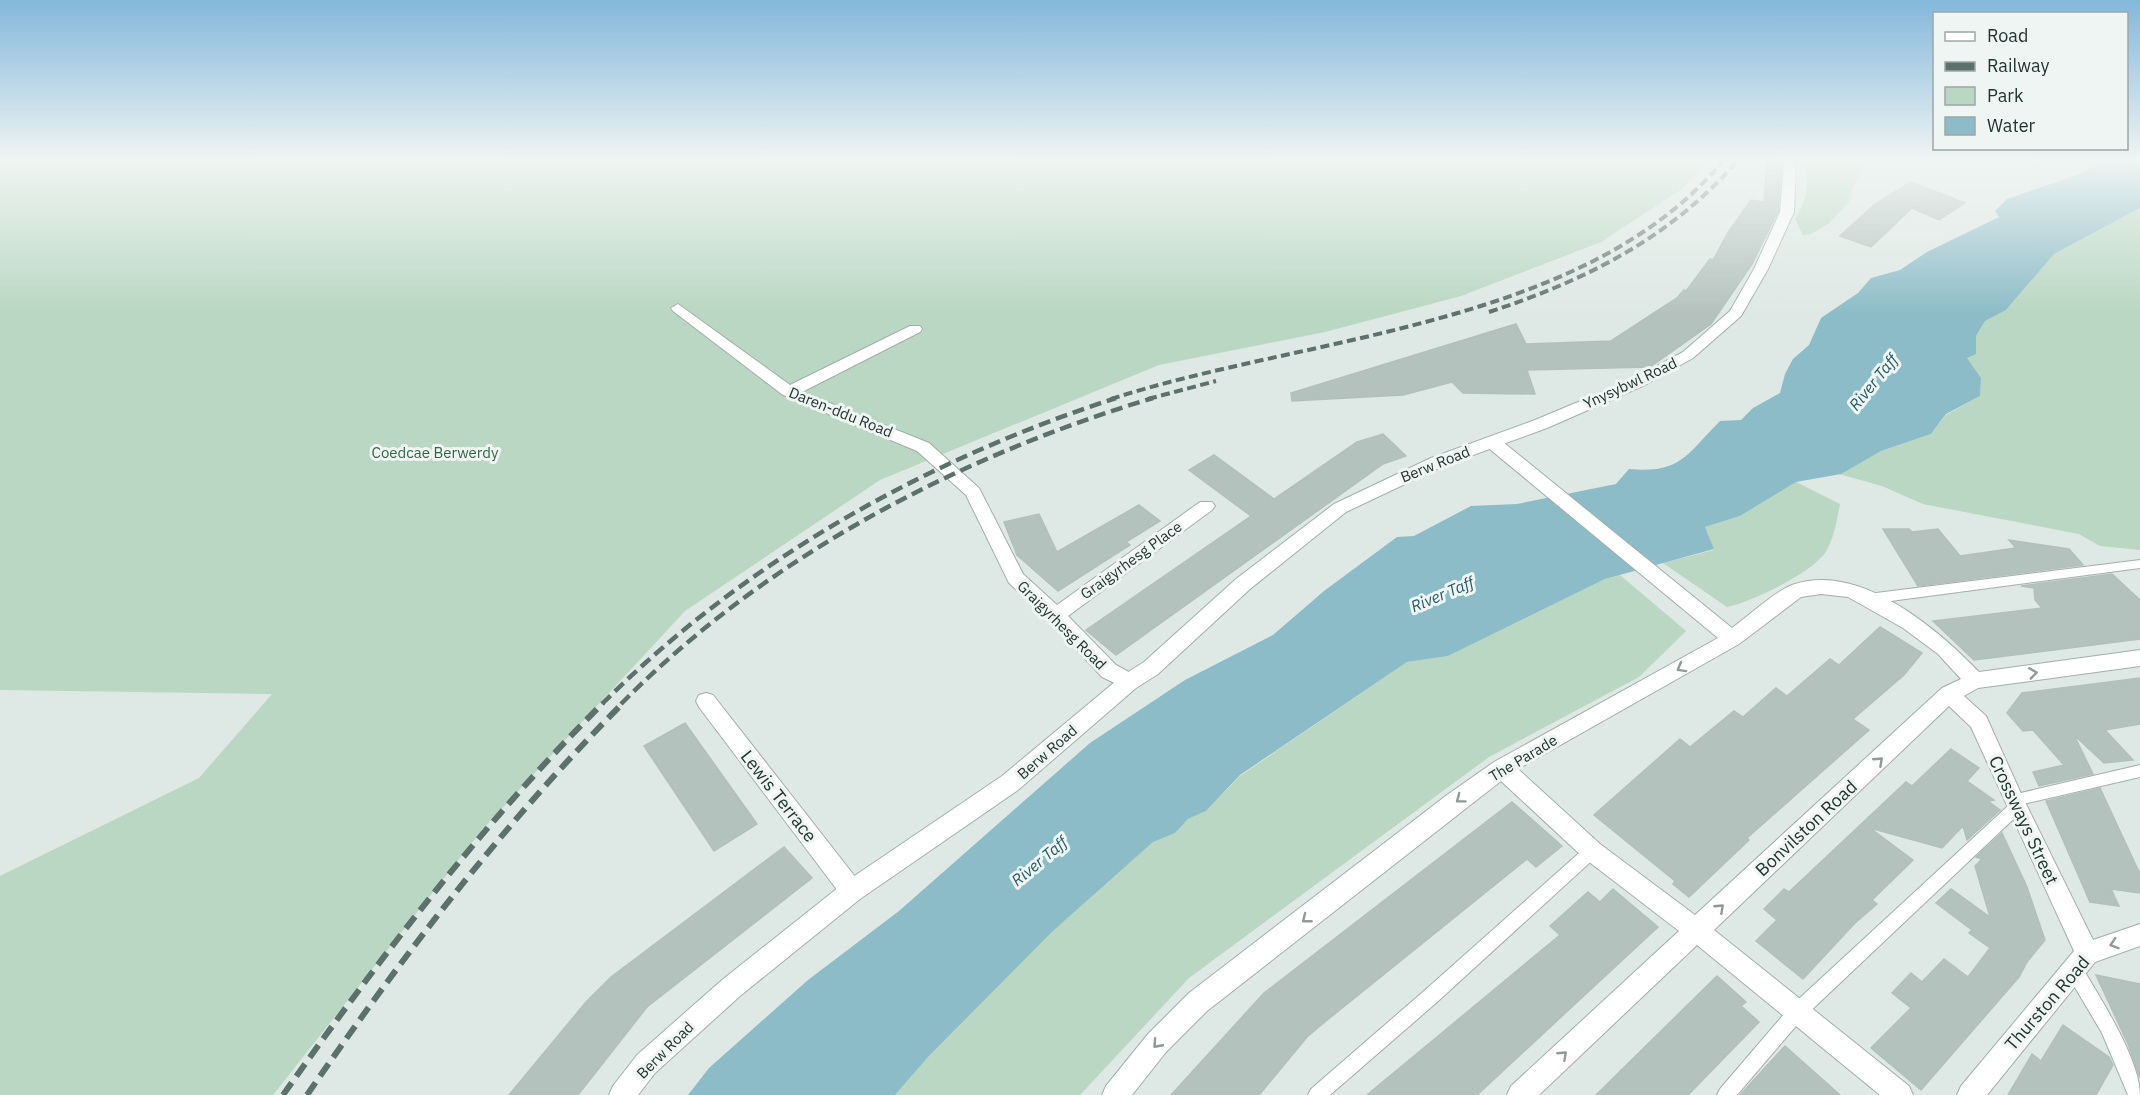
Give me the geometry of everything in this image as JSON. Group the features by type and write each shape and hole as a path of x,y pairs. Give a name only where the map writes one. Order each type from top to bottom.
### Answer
{"street":[{"name":"Ynysybwl Road","path":"1500,448 1639,382 1688,355 1736,313 1761,269 1787,212"},
{"name":"Daren-ddu Road","path":"678,308 789,392 923,447 974,492 990,526"},
{"path":"789,392 915,328"},
{"path":"1500,448 1732,639"},
{"name":"Berw Road","path":"622,1095 646,1064 731,988 852,891 1010,783 1129,682 1151,668 1243,584 1340,508 1395,480 1500,448"},
{"name":"Graigyrhesg Place","path":"1056,615 1206,506"},
{"name":"Graigyrhesg Road","path":"990,526 1016,578 1056,615 1109,671 1129,682"},
{"name":"The Parade","path":"1115,1095 1157,1043 1198,1002 1502,768 1732,639 1796,591 1821,586 1852,590 1910,623 1945,649 1975,681"},
{"name":"Bonvilston Road","path":"1520,1095 1949,694 1975,681 2140,658"},
{"name":"Crossways Street","path":"1949,694 1979,722 2080,960"},
{"name":"Lewis Terrace","path":"705,701 852,891"},
{"path":"1502,768 1592,851 1696,930 1900,1095"},
{"name":"Thurston Road","path":"1970,1095 2080,960 2140,935"}],"lane":[{"path":"1868,599 2140,564"},
{"path":"1726,1095 1796,1013 2015,803 2140,771"},
{"path":"1317,1095 1430,998 1592,851"},
{"path":"2080,960 2137,1095"}],"green space":[{"name":"Coedcae Berwerdy","path":"0,212 1647,212 1601,242 1461,296 1325,332 1159,365 880,480 685,611 482,830 273,1095 0,1095 0,876 199,778 272,694 0,690"},
{"path":"1798,212 1839,212 1829,223 1811,234 1803,235 1795,219"},
{"path":"2132,212 2140,212 2140,550 2100,546 2079,534 1923,504 1882,486 1839,474 1881,451 1931,434 1946,415 1980,396 1981,378 1966,358 1976,354 1976,336 1985,321 2006,310 2054,254"},
{"path":"1796,482 1840,504 1833,536 1825,553 1807,570 1794,578 1765,593 1727,607 1663,563 1714,550 1705,527 1740,516"},
{"path":"1620,575 1686,631 1639,677 1489,757 1189,978 1080,1095 895,1095 929,1056 1053,931 1154,841 1175,833 1188,819 1206,811 1240,776 1407,662 1448,656 1605,579"}],"water":[{"name":"River Taff","path":"1996,212 2132,212 2054,254 2006,310 1985,321 1976,336 1976,354 1967,358 1981,378 1980,396 1946,414 1931,434 1881,451 1841,474 1796,482 1740,516 1705,527 1714,549 1605,579 1448,656 1407,662 1240,775 1206,811 1188,819 1175,833 1153,842 1053,931 929,1056 895,1095 688,1095 709,1068 808,980 899,911 1090,743 1185,680 1273,635 1324,591 1397,537 1414,536 1471,506 1517,504 1616,484 1629,469 1646,470 1672,465 1690,452 1720,421 1741,420 1753,408 1780,393 1785,374 1793,359 1809,345 1821,318 1858,293 1871,278 1900,270 1927,252 1999,217"}],"building":[{"path":"1742,212 1777,212 1752,264 1711,324 1650,367 1527,370 1535,394 1463,393 1452,382 1403,395 1292,401 1291,393 1516,324 1526,344 1611,341 1677,298 1684,290 1686,291 1710,259 1713,260"},
{"path":"1866,212 1908,212 1871,247 1840,236"},
{"path":"1921,212 1951,212 1939,220"},
{"path":"1383,434 1406,456 1383,464 1116,655 1086,630 1251,516 1189,470 1214,455 1274,499 1357,442"},
{"path":"1139,505 1160,521 1126,542 1130,545 1058,591 1017,555 1004,522 1039,514 1057,552"},
{"path":"1883,529 1909,529 1912,532 1938,529 1960,556 2016,548 2009,540 2069,549 2083,565 1918,586"},
{"path":"2112,574 2140,600 2140,639 1974,660 1933,621 2042,608 2035,600 2034,588 2021,586"},
{"path":"1880,627 1922,653 1904,675 1853,719 1869,730 1747,838 1749,840 1689,897 1673,884 1675,881 1594,815 1680,739 1690,747 1734,711 1743,717 1776,688 1787,696 1830,659 1839,665"},
{"path":"2140,678 2140,724 2105,730 2133,760 2104,763 2074,735 2093,774 2039,786 2033,772 2064,765 2033,730 2023,731 2007,713 2022,693"},
{"path":"685,723 757,824 714,851 644,746"},
{"path":"1951,749 1979,768 1967,781 1994,800 1988,801 2000,810 1967,840 1963,826 1942,848 1870,828 1913,860 1872,900 1877,904 1855,923 1803,979 1756,941 1777,920 1764,909 1784,889 1789,892 1906,782 1912,786"},
{"path":"2100,788 2140,874 2140,893 2111,889 2119,906 2090,902 2046,801"},
{"path":"1512,802 1562,846 1536,867 1527,859 1326,1021 1307,1037 1259,1095 1171,1095 1264,993"},
{"path":"2002,833 2027,887 2045,940 2027,962 2019,977 1921,1090 1871,1048 1911,1008 1892,993 1911,973 1922,982 1944,959 1968,977 1990,948 1969,933 1972,930 1936,903 1951,889 1990,917 1975,866 1982,859 1976,857"},
{"path":"784,847 812,878 647,1007 578,1095 509,1095 586,1002 611,977"},
{"path":"1613,889 1658,927 1477,1095 1367,1095 1560,935 1550,926 1588,892 1600,902"},
{"path":"2096,975 2140,984 2140,1078 2128,1044"},
{"path":"1717,976 1746,1002 1741,1006 1759,1022 1688,1095 1596,1095"},
{"path":"2063,1025 2109,1057 2113,1065 2096,1095 2008,1095 2032,1054 2041,1061"},
{"path":"1785,1046 1840,1095 1740,1095"}],"railway":[{"path":"1111,399 1187,377 1438,319 1520,293 1596,259 1669,212"},
{"path":"1489,312 1592,271 1624,254 1685,212"},
{"path":"1148,399 1216,381"},
{"path":"602,704 657,652 716,605 777,561 841,521 907,484 975,452 1045,423 1116,398"},
{"path":"621,704 677,651 738,602 801,558 868,518 937,482 1008,450 1080,422 1153,398"},
{"path":"307,1095 380,992 456,892 537,795 623,703"},
{"path":"283,1095 357,992 435,892 516,795 602,704"}]}
